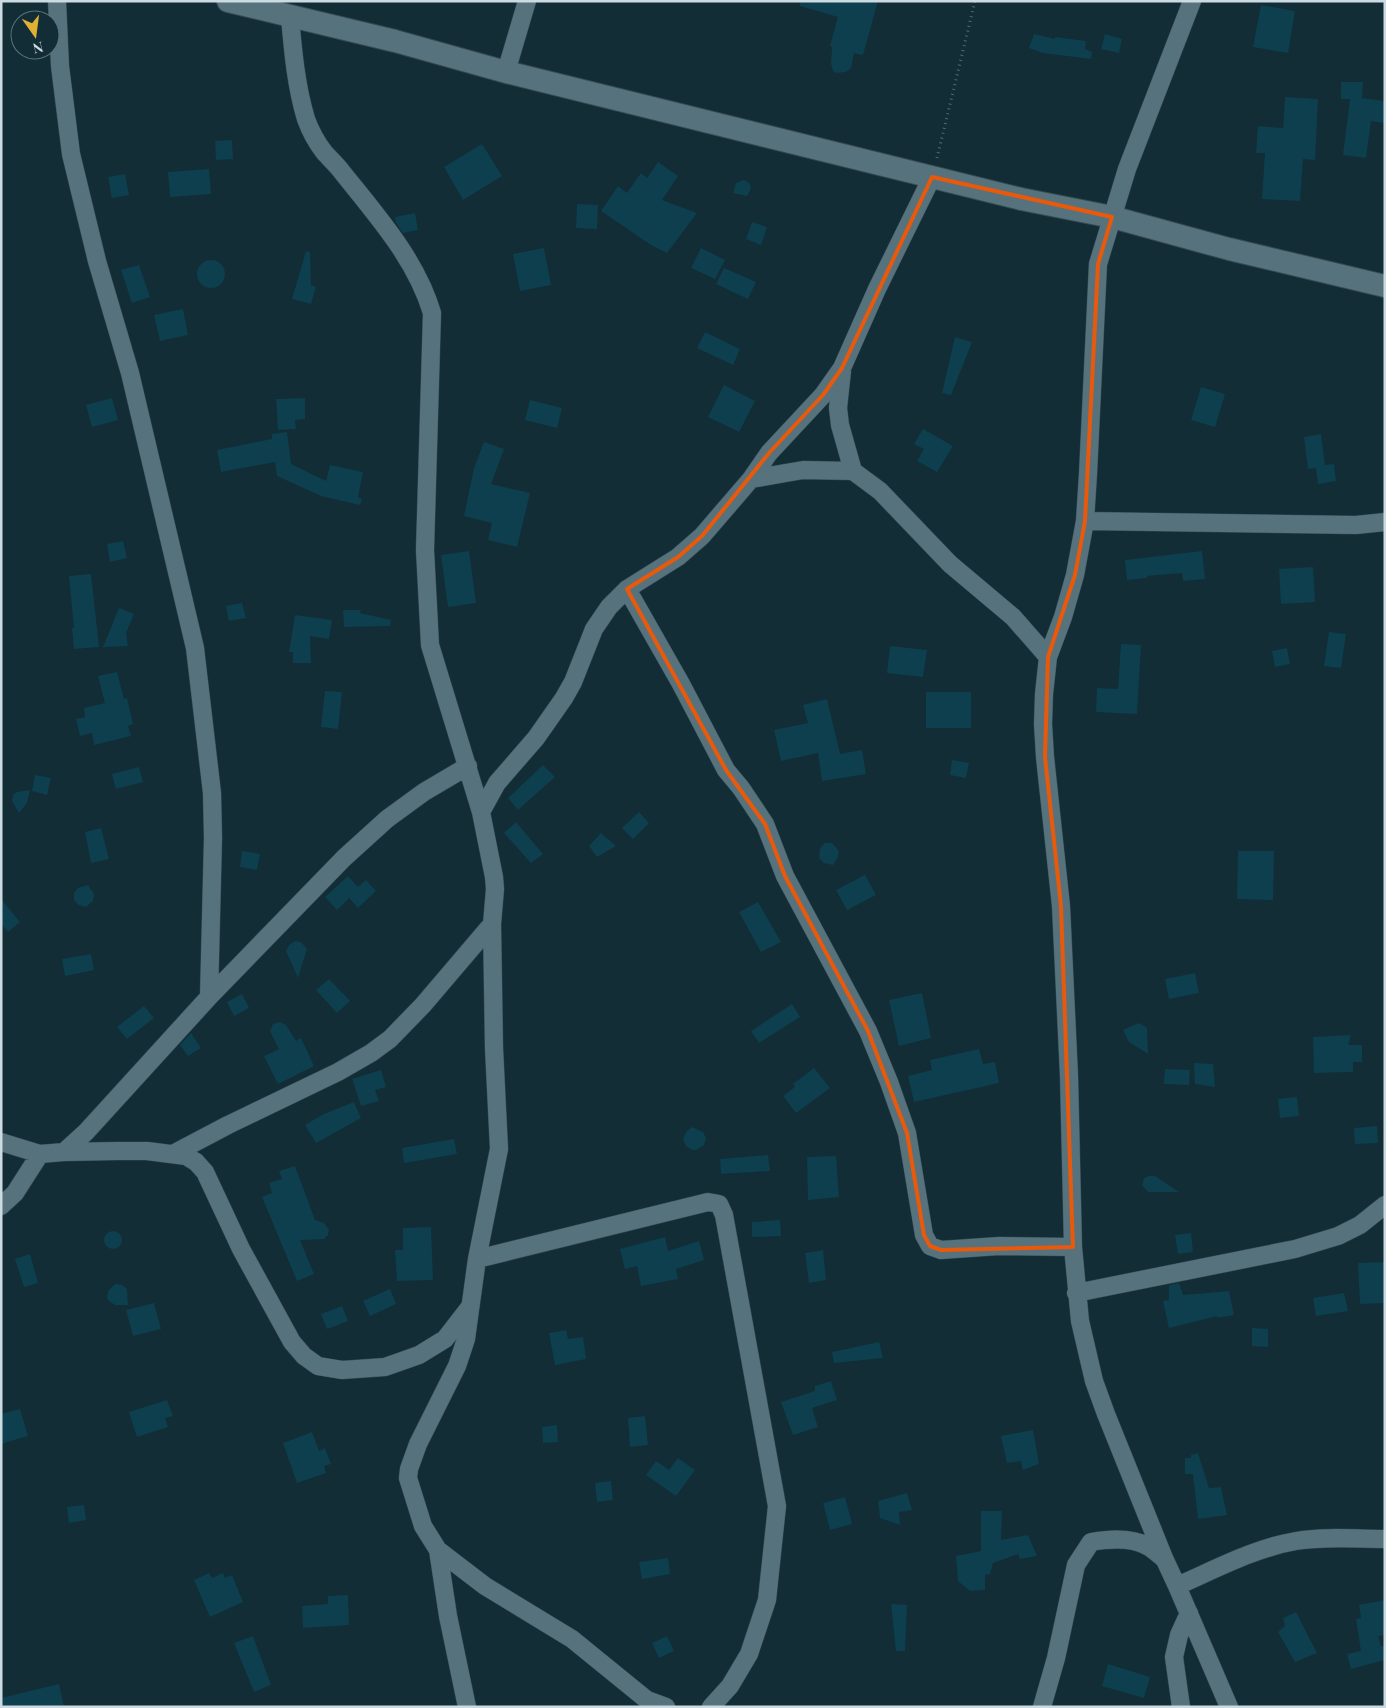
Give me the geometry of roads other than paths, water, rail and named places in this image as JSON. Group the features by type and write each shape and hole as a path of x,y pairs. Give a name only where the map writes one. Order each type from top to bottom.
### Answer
{"street":[{"path":"57,1 60,66 72,154 97,261 130,373 195,648 212,793 213,838 209,997"},
{"path":"228,1 264,5 290,17 395,41 506,72 1021,199 1112,217 1229,249 1385,286"},
{"path":"506,72 527,1"},
{"path":"1192,1 1127,169 1098,264 1085,522 1075,575 1063,617 1048,657 1043,724 1044,757 1061,906 1069,1076 1073,1247 1080,1321 1094,1381 1106,1414 1164,1558 1229,1707"},
{"path":"290,17 294,62 306,119 325,153 384,224 418,275 432,313 425,550 430,645 481,812 495,889 492,924 494,1048 499,1149 478,1259 466,1339 457,1366 418,1444 408,1469 410,1488 423,1526 438,1550 485,1586 572,1639 647,1700 666,1707"},
{"path":"481,812 497,783 536,738 564,698 573,682 594,629 609,608 627,589 678,557 696,542 751,479 769,453 823,395 842,368 877,288 932,177"},
{"path":"842,368 838,408 840,425 853,470 880,491 950,564 1013,616 1048,657"},
{"path":"751,479 803,470 853,470"},
{"path":"1085,522 1356,525 1385,522"},
{"path":"627,589 681,684 726,770 742,788 765,824 785,876 868,1032 889,1082 907,1133 924,1235 930,1246 941,1250 999,1246 1073,1247"},
{"path":"64,1152 86,1132 209,997 319,884 387,819 424,792 468,766"},
{"path":"173,1154 338,1072 390,1040 423,1005 492,924"},
{"path":"1,1142 40,1154 64,1152 147,1152 186,1156 196,1162 205,1172 240,1249 292,1342 304,1356 318,1366 342,1370 384,1368 419,1355 445,1339 470,1307"},
{"path":"1,1206 15,1193 40,1154"},
{"path":"478,1259 708,1202 719,1204 724,1215 777,1506 768,1600 749,1654 730,1686 710,1707"},
{"path":"1076,1293 1287,1250 1321,1241 1360,1226 1385,1205"},
{"path":"1042,1707 1056,1658 1076,1565 1091,1542 1108,1539 1146,1545 1164,1558"},
{"path":"1177,1586 1261,1550 1297,1541 1385,1539"},
{"path":"438,1550 448,1616 467,1707"},
{"path":"1181,1707 1174,1658 1179,1635 1189,1613"}]}
